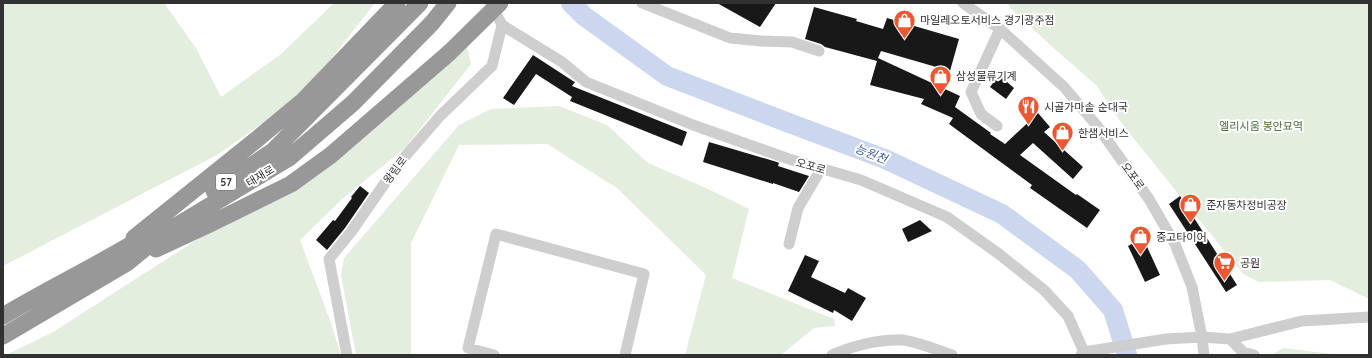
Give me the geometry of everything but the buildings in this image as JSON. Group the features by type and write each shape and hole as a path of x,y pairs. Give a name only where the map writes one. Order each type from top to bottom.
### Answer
{"highway":[{"path":"120,259 304,100 397,3"},
{"name":"태재로","path":"3,336 120,259 289,158 353,104 432,23 448,3"},
{"path":"120,259 214,222 291,184 331,156 449,53 500,3"},
{"name":"태재로","path":"3,316 52,288 120,259 154,231 273,151 418,4"}],"street":[{"path":"491,3 502,25"},
{"path":"642,3 730,38 792,42 819,51"},
{"name":"오포로","path":"963,3 1000,29 1064,87 1098,127 1149,198 1175,244 1192,286 1204,355"},
{"name":"오포로","path":"502,25 562,62 586,82 693,125 789,159 860,180 947,217 999,254 1044,290 1068,316 1082,353"},
{"name":"왕림로","path":"347,355 329,258 351,232 396,167 440,116 492,66 502,25"},
{"path":"997,126 981,114 971,92 1000,29"},
{"path":"789,244 798,208 821,169"},
{"path":"494,355 468,348 496,234 644,274 624,355"},
{"path":"1082,353 1166,338 1202,337 1230,339 1302,321 1369,317"},
{"path":"1230,339 1243,352 1254,355"},
{"path":"832,355 850,347 902,340 952,355"}],"green space":[{"path":"3,3 164,3 196,48 221,97 281,54 334,3 375,3 303,95 217,155 3,266"},
{"name":"엘리시움 봉안묘역","path":"1008,3 1369,3 1369,299 1330,280 1259,282 1243,274 1122,124 1097,86 1010,8"},
{"path":"467,46 471,64 406,147 340,201 300,240 331,323 341,355 6,355 53,332 237,214"},
{"path":"559,106 607,125 648,163 706,188 749,209 732,278 834,319 835,326 814,328 781,355 685,355 706,275 617,188 547,144 459,145 411,243 411,355 356,355 341,275 344,258 459,125 491,109"},
{"path":"1283,348 1340,355 1272,355"}],"waterway":[{"name":"능원천","path":"571,3 584,16 667,76 885,159 1002,214 1078,270 1113,310 1127,355"}],"place":[{"name":"마일레오토서비스 경기광주점","path":"904,40"},
{"name":"삼성물류기계","path":"940,96"},
{"name":"시골가마솥 순대국","path":"1029,126"},
{"name":"한샘서비스","path":"1062,152"},
{"name":"준자동차정비공장","path":"1191,224"},
{"name":"중고타이어","path":"1141,256"},
{"name":"공원","path":"1224,282"}]}
